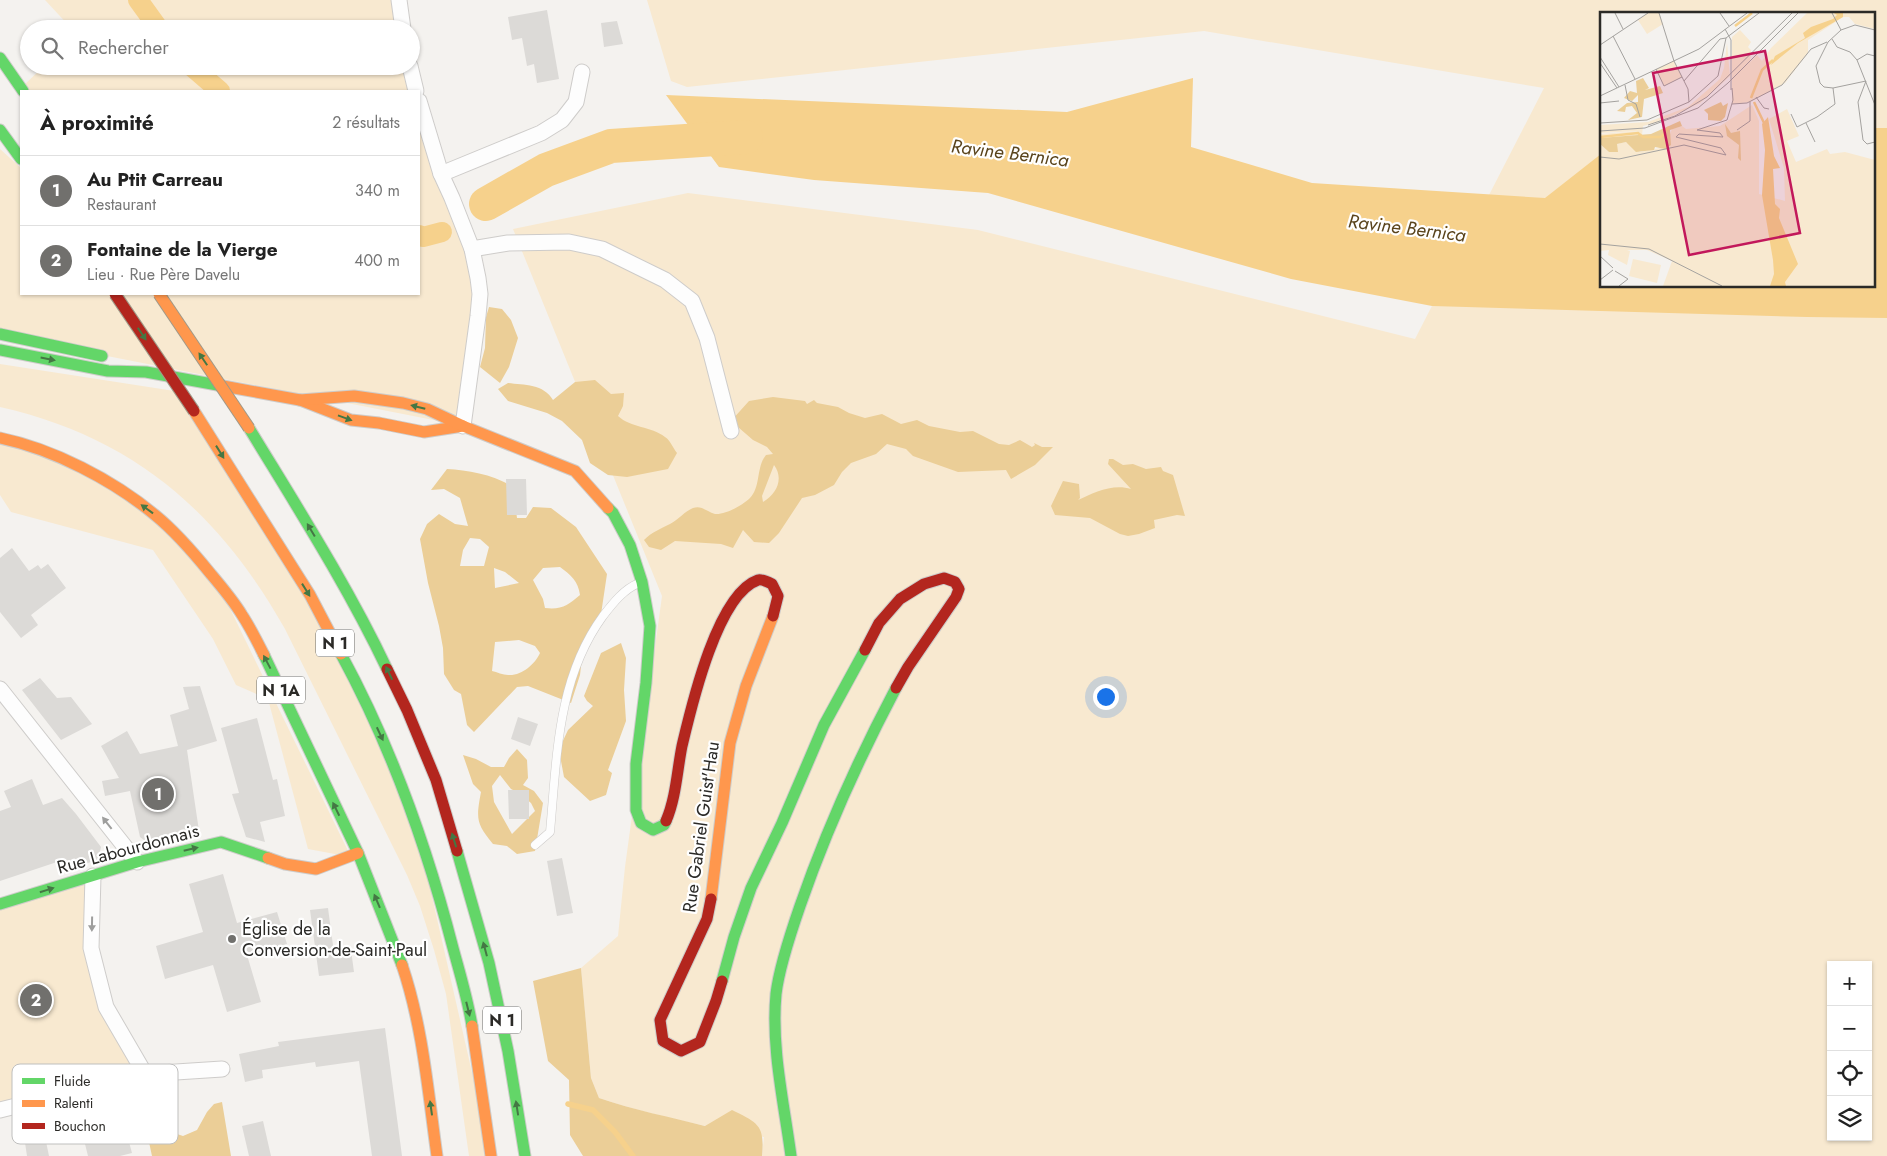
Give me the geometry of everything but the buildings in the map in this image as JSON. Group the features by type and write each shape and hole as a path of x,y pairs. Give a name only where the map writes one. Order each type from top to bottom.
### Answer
{"main road":[{"path":"0,58 22,90"},
{"path":"0,130 20,157"},
{"name":"N 1","path":"116,295 194,411 310,595 348,666 386,748 415,822 439,893 471,1019 491,1156"},
{"name":"N 1","path":"160,295 249,428 334,569 367,627 407,710 436,780 489,963 508,1052 525,1156"},
{"path":"0,334 104,356 146,372"},
{"path":"0,350 108,371 146,372 300,400 351,420 379,423 424,432 462,426"},
{"name":"Rue Gabriel Guist'Hau","path":"300,400 354,396 403,403 427,409 462,426 575,471 613,513 630,545 642,582 650,626 646,683 636,764 636,810 641,823 653,830 664,825 671,810 680,761 698,686 711,644 731,603 747,584 760,580 772,584 778,596 772,619 746,686 730,743 714,881 706,919 660,1020 663,1041 681,1051 700,1042 716,1001 734,937 751,888 782,823 824,725 879,624 900,599 924,584 944,578 955,582 959,589 956,597 908,667 851,780 812,871 790,935 776,993 775,1042 791,1156"},
{"name":"N 1A","path":"0,438 14,441 62,460 120,489 155,514 216,580 242,614 276,678 397,949 410,988 421,1035 437,1156"},
{"name":"Rue Labourdonnais","path":"0,904 137,862 221,842 285,864 316,869 354,855"}],"street":[{"path":"399,0 402,20"},
{"path":"441,174 541,133 562,120 576,102 582,72"},
{"path":"412,75 416,90"},
{"path":"420,104 441,174 472,249 478,278 480,294 462,426"},
{"path":"472,249 508,243 569,242 602,249 665,280 692,301 707,338 731,431"},
{"path":"0,689 137,862"},
{"path":"93,876 92,948 106,1007 139,1064"},
{"path":"178,1072 222,1069"}],"lane":[{"path":"535,844 550,832 558,740 566,696 575,666 593,629 613,602 631,586 642,582"}],"shaded area":[{"path":"45,0 399,0 402,20 64,20"},
{"path":"647,0 1887,0 1887,1156 762,1156 764,1137 681,1120 599,1098 591,1078 581,968 618,936 625,867 662,596 513,229 688,193 978,230 1415,339 1544,88 1204,31 687,87 671,81"},
{"path":"35,75 412,75 416,90 24,90 22,87"},
{"path":"420,104 478,278 459,425 0,335 0,149 20,167 20,295 420,295"},
{"path":"489,307 502,309 511,320 518,338 509,367 500,383 480,367 485,348 486,317"},
{"path":"0,364 181,392 310,595 415,822 491,1156 469,1156 446,994 420,906 407,875 285,629 259,587 231,549 201,515 168,485 131,460 91,438 48,420 0,407"},
{"path":"595,380 611,394 624,393 623,406 618,416 629,423 659,433 668,440 677,453 668,469 627,477 608,475 590,463 582,440 562,421 547,413 508,401 498,389 508,383 533,386 544,391 553,400 575,382"},
{"path":"773,397 805,401 807,404 814,400 817,403 838,407 865,418 882,414 901,424 917,420 929,426 960,432 973,431 999,444 1009,445 1020,440 1032,447 1035,445 1034,443 1042,447 1053,447 1035,465 1011,479 1006,470 958,472 913,456 906,449 887,444 876,454 851,463 842,472 834,485 815,495 802,498 779,533 769,543 754,542 743,530 733,548 721,544 675,541 661,550 649,547 644,540 647,537 673,522 690,509 699,507 719,514 734,509 750,498 756,488 763,460 766,455 773,454 767,447 753,440 731,421 749,401","holes":["774,465 777,470 778,485 772,495 763,502 762,496"]},
{"path":"0,438 120,489 216,580 351,857 308,849 268,699 236,685 213,639 153,550 11,512 0,495"},
{"path":"1109,459 1113,459 1123,465 1133,464 1146,469 1161,467 1163,471 1173,475 1185,516 1177,515 1154,520 1155,528 1128,536 1120,534 1090,518 1055,515 1051,506 1063,481 1079,484 1080,498 1078,500 1110,488 1124,487 1131,489 1108,464"},
{"path":"447,469 481,474 498,479 513,487 517,518 526,518 533,507 551,508 576,527 607,574 600,621 584,640 580,675 571,703 528,686 517,687 474,732 467,725 461,694 454,690 444,674 443,648 420,539 427,524 439,514 455,524 468,526 460,498 444,489 431,490","holes":["470,538 480,539 489,547 484,566 460,566 463,550","560,567 573,579 578,586 580,595 564,606 545,608 543,599 533,580 543,568","494,568 505,572 519,583 495,588","519,640 535,646 540,653 535,661 523,671 518,674 504,675 492,671 495,642"]},
{"path":"621,643 626,658 624,690 626,721 608,770 612,773 606,795 590,801 564,777 561,745 568,730 593,706 584,696 601,653"},
{"path":"517,749 527,760 528,778 523,785 534,791 543,803 535,851 517,854 507,846 493,844 487,837 480,825 478,815 481,792 473,784 463,755 491,767 504,767","holes":["500,775 511,789 531,803 535,811 512,834 494,802 492,786"]},
{"path":"93,876 91,948 106,1007 139,1064 12,1064 12,1107 0,1110 0,904"},
{"path":"581,968 591,1078 599,1098 705,1126 732,1110 748,1118 758,1126 762,1138 762,1156 583,1156 570,1135 569,1080 548,1061 533,981"},
{"path":"222,1102 231,1156 152,1156 149,1144 178,1144 178,1134 183,1136 197,1130 214,1104"}],"water":[{"path":"1193,78 1191,147 1312,183 1545,198 1600,155 1600,288 1874,288 1874,128 1887,128 1887,318 1432,306 1291,279 988,193 814,180 719,167 666,95 1067,112"}],"waterway":[{"path":"138,0 152,20"},
{"path":"201,75 219,90"},
{"name":"Ravine Bernica","path":"486,204 546,170 611,146 746,137"},
{"path":"420,236 423,237 442,232"},
{"path":"568,1104 593,1110 615,1132 633,1156"}],"traffic: fast":[{"path":"0,58 22,90"},
{"path":"0,130 20,158"},
{"path":"0,334 102,356"},
{"path":"0,350 108,371 146,372 223,386"},
{"path":"249,428 338,577 387,669"},
{"path":"608,508 613,513 630,545 642,582 650,626 646,683 636,764 636,810 641,823 653,830 664,825 666,821"},
{"path":"722,981 734,937 751,888 782,823 824,725 865,650"},
{"path":"341,654 376,725 406,798 432,872 464,987 472,1026"},
{"path":"264,655 358,853 402,965"},
{"path":"791,1156 775,1035 776,994 780,973 797,916 821,850 856,768 896,688"},
{"path":"0,904 137,862 221,842 268,858"},
{"path":"457,851 489,963 508,1051 525,1156"}],"traffic: slow":[{"path":"160,295 249,428"},
{"path":"223,386 300,400 351,420 379,423 424,432 463,426"},
{"path":"300,400 354,396 403,403 427,409 463,426 575,471 608,508"},
{"path":"194,411 310,595 341,654"},
{"path":"0,438 41,450 82,468 121,490 155,515 197,557 227,593 248,624 264,655"},
{"path":"711,899 730,743 746,686 773,616"},
{"path":"268,858 285,864 316,869 358,853"},
{"path":"402,965 420,1036 437,1156"},
{"path":"472,1026 491,1156"}],"traffic: jam":[{"path":"116,295 194,411"},
{"path":"865,650 879,623 900,599 924,584 944,578 955,582 959,589 956,597 908,667 896,688"},
{"path":"666,821 674,794 682,746 699,680 718,629 730,606 743,590 758,580 763,580 772,584 778,596 773,616"},
{"path":"387,669 407,710 436,780 457,851"},
{"path":"711,899 707,919 660,1020 663,1041 681,1051 700,1042 722,981"}],"place":[{"name":"Au Ptit Carreau","path":"158,794"},
{"name":"Église de la Conversion-de-Saint-Paul","path":"232,939"},
{"name":"Fontaine de la Vierge","path":"36,1000"}]}
